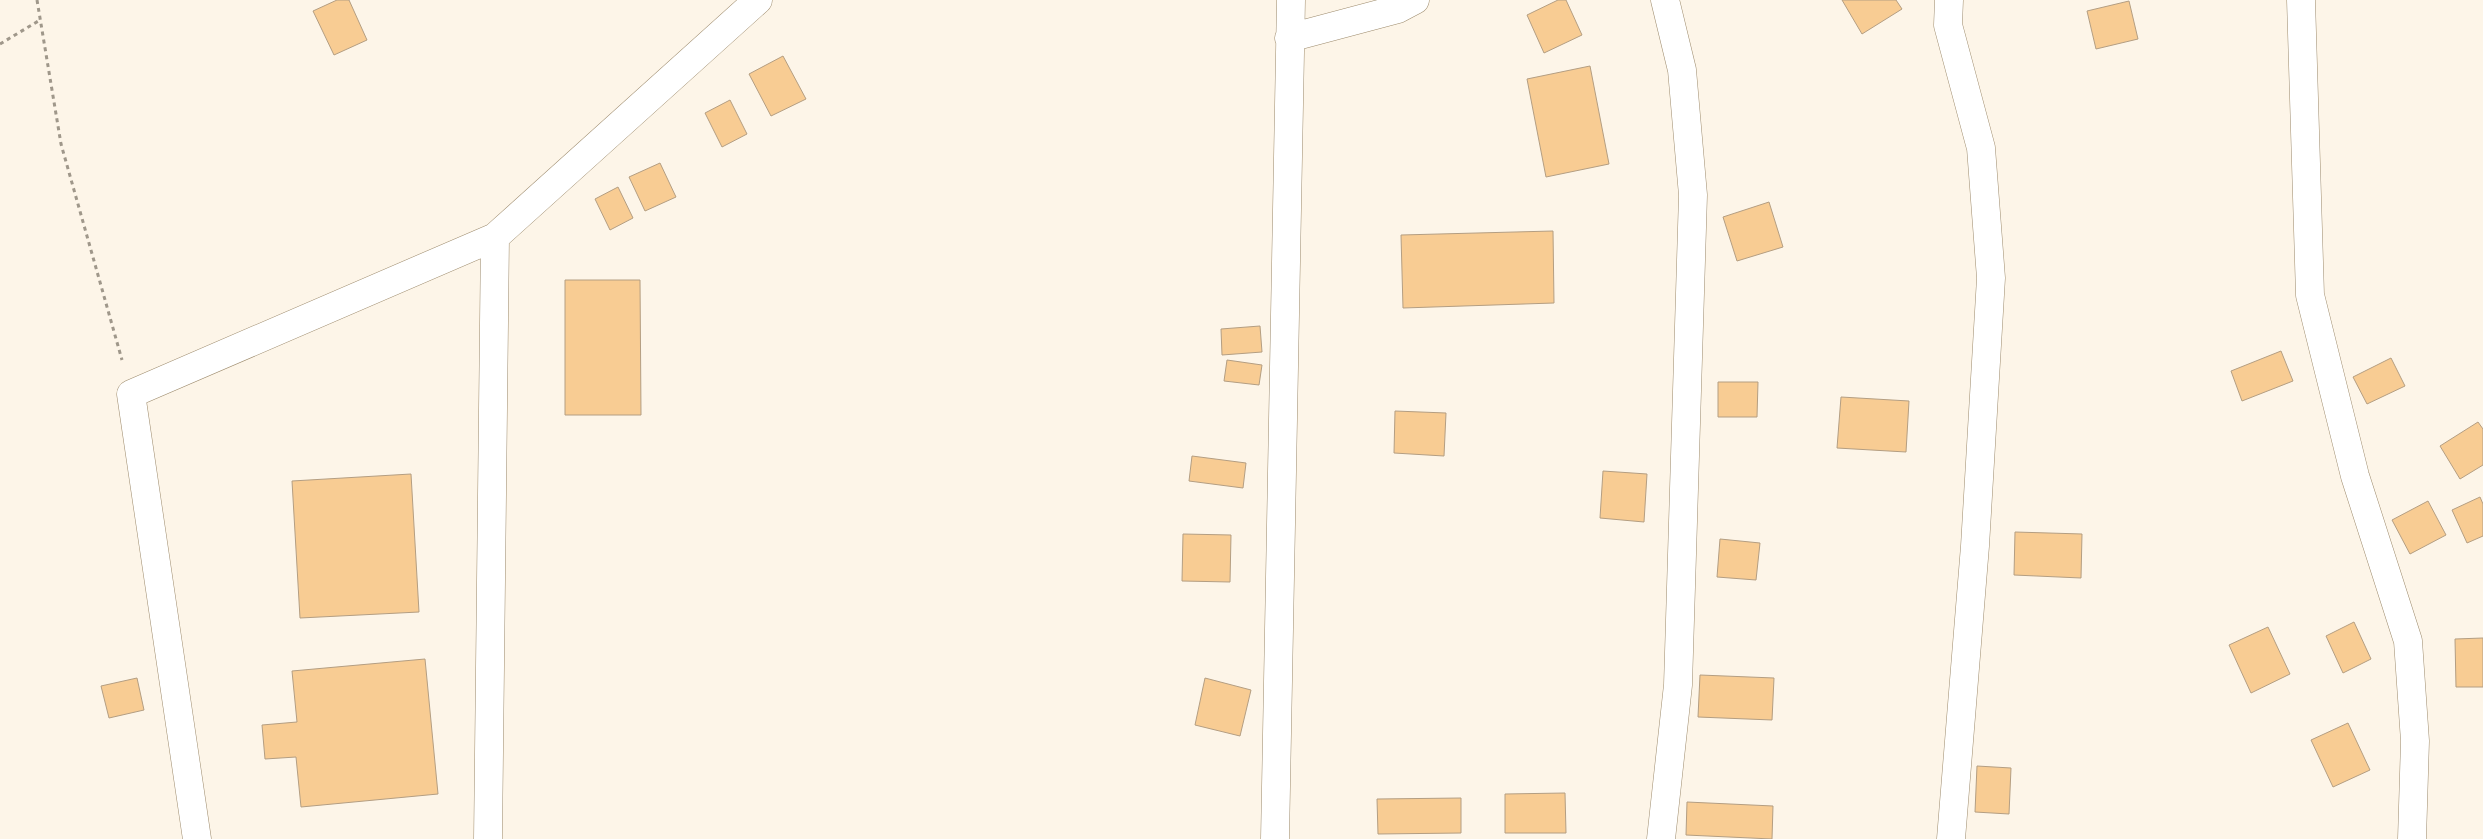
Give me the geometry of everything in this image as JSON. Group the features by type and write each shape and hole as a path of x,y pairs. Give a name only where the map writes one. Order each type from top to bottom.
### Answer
{"street":[{"path":"197,839 131,394 494,237 758,0"},
{"path":"1275,839 1291,0"},
{"path":"1289,38 1398,9 1415,0"},
{"path":"1661,839 1678,685 1693,195 1682,70 1665,0"},
{"path":"1949,0 1948,25 1981,148 1991,278 1975,546 1951,839"},
{"path":"2300,0 2310,295 2355,476 2408,641 2415,740 2412,839"},
{"path":"488,839 494,237"}],"path":[{"path":"36,0 60,144 131,394"},
{"path":"0,44 40,20"}],"building":[{"path":"337,0 349,0 367,40 334,55 313,11"},
{"path":"1558,0 1566,0 1582,35 1544,53 1527,15"},
{"path":"1842,0 1896,0 1902,9 1862,34"},
{"path":"2129,1 2138,39 2096,49 2087,11"},
{"path":"783,56 806,99 771,116 749,74"},
{"path":"1590,66 1609,164 1546,177 1527,79"},
{"path":"730,100 747,134 722,147 705,113"},
{"path":"660,163 676,197 645,211 629,177"},
{"path":"618,187 633,218 610,230 595,199"},
{"path":"1769,202 1783,247 1737,261 1723,217"},
{"path":"1553,231 1554,303 1403,308 1401,235"},
{"path":"565,280 640,280 641,415 565,415"},
{"path":"1260,326 1262,352 1222,355 1221,329"},
{"path":"2281,351 2293,381 2242,401 2231,371"},
{"path":"2391,358 2405,386 2367,404 2353,377"},
{"path":"1227,360 1262,365 1259,385 1224,381"},
{"path":"1718,382 1758,382 1757,417 1718,417"},
{"path":"1841,397 1909,401 1906,452 1837,448"},
{"path":"1395,411 1446,413 1444,456 1394,453"},
{"path":"2478,422 2483,429 2483,465 2460,479 2440,446"},
{"path":"1192,456 1246,463 1243,488 1189,481"},
{"path":"1603,471 1647,474 1644,522 1600,518"},
{"path":"411,474 419,612 300,618 292,481"},
{"path":"2480,497 2483,504 2483,536 2467,543 2452,510"},
{"path":"2428,501 2446,535 2410,554 2392,520"},
{"path":"2015,532 2082,534 2081,578 2014,575"},
{"path":"1183,534 1231,535 1230,582 1182,581"},
{"path":"1720,539 1760,543 1756,580 1717,577"},
{"path":"2354,622 2371,659 2343,673 2326,636"},
{"path":"2268,627 2290,674 2251,693 2229,645"},
{"path":"2483,638 2483,687 2456,687 2455,639"},
{"path":"425,659 438,794 301,807 296,757 265,759 262,725 297,722 292,671"},
{"path":"1700,675 1774,678 1772,720 1698,717"},
{"path":"137,678 144,710 109,718 101,686"},
{"path":"1205,678 1251,690 1240,736 1195,725"},
{"path":"2348,723 2370,770 2333,787 2311,740"},
{"path":"1977,766 2011,768 2009,814 1975,812"},
{"path":"1565,793 1566,833 1505,833 1505,794"},
{"path":"1461,798 1461,833 1378,834 1377,799"},
{"path":"1687,802 1773,806 1772,839 1686,835"}]}
